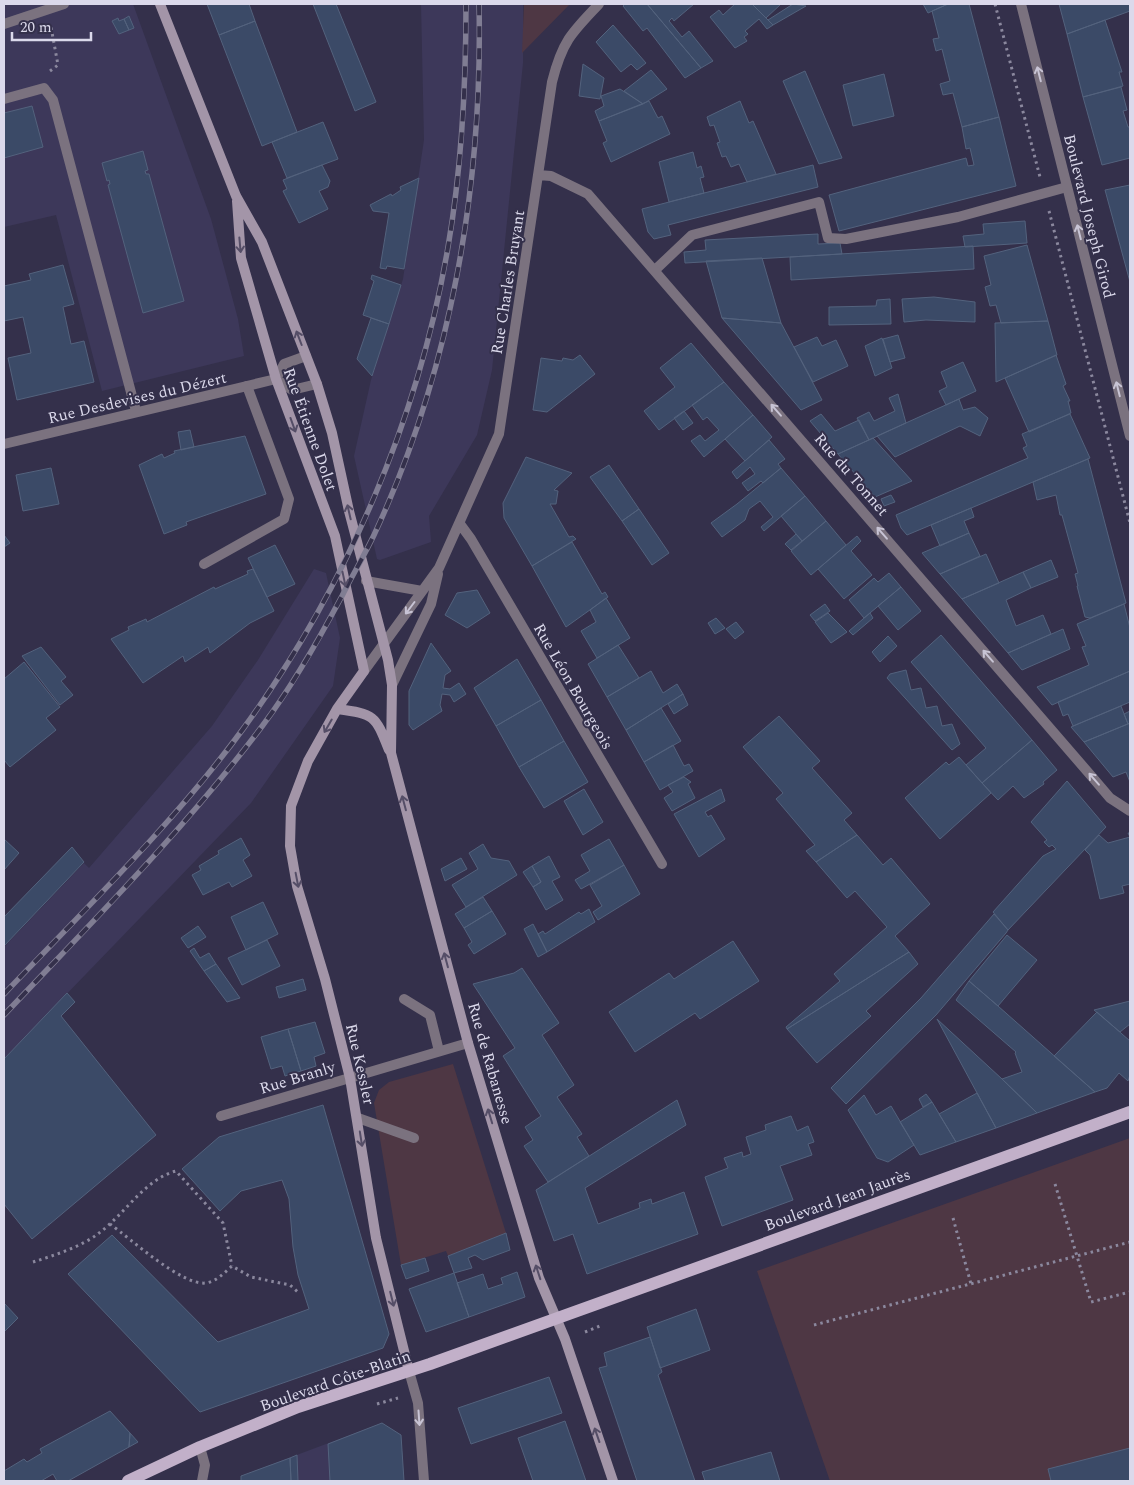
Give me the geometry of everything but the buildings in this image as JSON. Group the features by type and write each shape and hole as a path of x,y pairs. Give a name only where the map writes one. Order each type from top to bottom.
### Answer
{"main road":[{"name":"Rue Étienne Dolet","path":"160,4 236,196 262,242 317,384 332,434 366,581 383,644"},
{"name":"Rue Étienne Dolet","path":"236,196 242,258 276,379 335,536 364,671"},
{"name":"Rue de Rabanesse","path":"383,644 392,685 391,753 468,1043 539,1278 556,1317 613,1481"},
{"name":"Rue Kessler","path":"364,671 337,710 308,761 291,806 290,846 297,886 325,979 350,1078 376,1238 409,1371"},
{"path":"337,710 370,715 378,722 391,753"},
{"name":"Boulevard Jean Jaurès","path":"556,1317 1130,1112"},
{"name":"Boulevard Côte-Blatin","path":"128,1481 200,1447 298,1407 409,1371 556,1317"}],"street":[{"path":"4,24 64,4"},
{"name":"Rue Charles Bruyant","path":"364,671 439,568 499,434 538,175 559,55 569,35 599,4"},
{"name":"Boulevard Joseph Girod","path":"1021,4 1130,436"},
{"path":"4,99 44,88 53,100 136,411"},
{"name":"Rue du Tonnet","path":"538,175 552,176 588,194 703,324 1110,798 1130,811"},
{"path":"655,270 692,235 819,202 828,238 846,239 958,217 1067,187"},
{"path":"306,356 284,364 276,379 292,390 317,384"},
{"name":"Rue Desdevises du Dézert","path":"4,444 276,379"},
{"path":"204,564 284,519 290,500 247,386"},
{"name":"Rue Léon Bourgeois","path":"460,524 471,539 662,864"},
{"name":"Rue Charles Bruyant","path":"392,685 430,604 439,568"},
{"path":"366,581 422,591"},
{"path":"360,652 402,664"},
{"path":"404,999 430,1015 439,1051"},
{"name":"Rue Branly","path":"221,1116 468,1043"},
{"path":"358,1118 414,1138"},
{"name":"Rue Kessler","path":"409,1371 418,1403 424,1481"},
{"path":"200,1447 205,1465 202,1481"}],"path":[{"path":"995,4 1130,523"},
{"path":"44,88 46,75 58,65 50,8"},
{"path":"33,1262 84,1242 110,1224 152,1184 165,1174 176,1171 223,1223 232,1266 252,1277 290,1285 299,1293"},
{"path":"1055,1184 1091,1302 1130,1292"},
{"path":"952,1218 971,1284"},
{"path":"110,1224 168,1269 189,1280 205,1283 218,1279 232,1266"},
{"path":"814,1324 1130,1242"}],"shaded area":[{"path":"4,4 133,4 211,219 238,319 244,356 102,391 56,215 4,227"},
{"path":"421,4 523,4 523,63 492,370 477,435 429,516 431,542 380,560 377,559 354,456 371,380 403,279 424,140"},
{"path":"524,4 570,4 522,53"},
{"path":"314,569 326,573 340,638 333,686 251,803 4,1059 4,947 84,863 89,868 212,726 258,660"},
{"path":"453,1064 506,1233 448,1256 446,1251 401,1265 374,1103 379,1090 389,1082"},
{"path":"1130,1138 1130,1481 830,1481 757,1271"},
{"path":"382,1423 401,1435 404,1481 241,1481 241,1476"}],"railway":[{"path":"4,994 128,865 216,764 280,675 314,618 345,560 373,499 398,437 418,375 435,311 448,247 457,186 464,95 466,4"},
{"path":"4,1015 170,838 263,725 285,694 314,646 374,535 401,472 423,408 442,342 457,276 468,208 475,140 479,72 479,4"}]}
